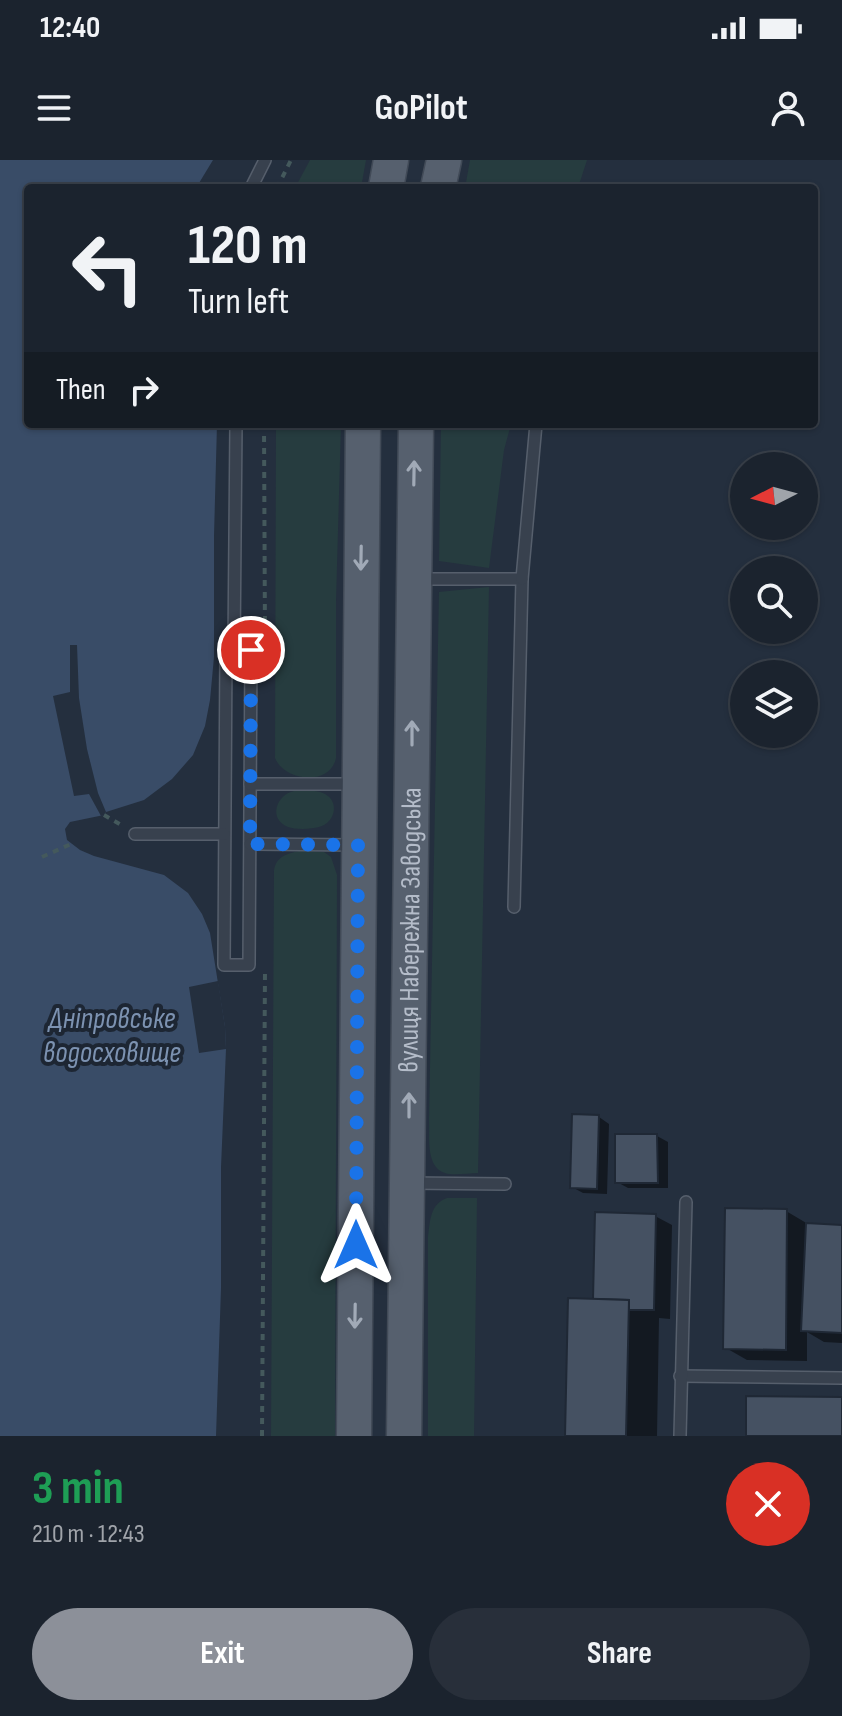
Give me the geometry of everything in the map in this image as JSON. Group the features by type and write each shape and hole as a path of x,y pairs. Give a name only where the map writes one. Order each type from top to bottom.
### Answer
{"main road":[{"path":"387,184 391,160"},
{"path":"439,184 444,160"},
{"name":"вулиця Набережна Заводська","path":"354,1436 363,428"},
{"name":"вулиця Набережна Заводська","path":"404,1436 416,428"}],"lane":[{"path":"253,184 265,160"},
{"path":"234,650 236,428"},
{"path":"514,907 522,579 536,428"},
{"path":"413,579 522,579"},
{"path":"226,650 234,650 251,650 249,965 224,965 226,650"},
{"path":"250,784 359,784"},
{"path":"135,834 224,834"},
{"path":"250,844 358,845"},
{"path":"408,1183 505,1184"},
{"path":"680,1436 686,1202"},
{"path":"680,1376 842,1378"}],"path":[{"path":"279,184 291,160"},
{"path":"42,857 71,844"}],"green space":[{"path":"310,160 366,160 362,184 297,184"},
{"path":"470,160 587,160 579,184 466,184"},
{"path":"276,428 341,428 336,758 325,773 307,778 287,772 275,758"},
{"path":"441,428 510,428 504,450 489,568 439,561"},
{"path":"489,587 478,1173 453,1174 439,1170 434,1164 429,1142 439,592"},
{"path":"294,791 318,791 330,798 334,812 329,821 319,827 304,829 291,828 282,823 276,813 279,802"},
{"path":"299,851 324,852 331,857 337,875 335,1436 271,1436 274,870 283,856"},
{"path":"447,1198 477,1198 474,1436 428,1436 428,1237 434,1209"}],"water":[{"name":"Дніпровське водосховище","path":"0,160 213,160 198,184 24,184 24,428 217,428 214,657 205,726 193,755 172,779 144,800 104,815 70,822 65,829 67,840 80,850 164,875 188,893 210,933 226,1049 216,1436 0,1436"}],"pier":[{"path":"70,645 77,645 79,698 87,749 106,812 101,816 89,794 74,796 53,696 70,692"},
{"path":"218,981 226,1049 199,1053 189,987"}],"building":[{"path":"572,1114 599,1115 597,1189 570,1188"},
{"path":"615,1134 657,1134 658,1183 615,1183"},
{"path":"725,1208 787,1209 786,1350 723,1349"},
{"path":"595,1212 656,1214 654,1310 629,1310 629,1300 593,1299"},
{"path":"806,1223 842,1225 842,1333 801,1331"},
{"path":"568,1298 629,1300 626,1436 565,1436"},
{"path":"746,1396 842,1397 842,1436 746,1436"}],"route":[{"path":"251,650 250,844 358,845 356,1245"}]}
